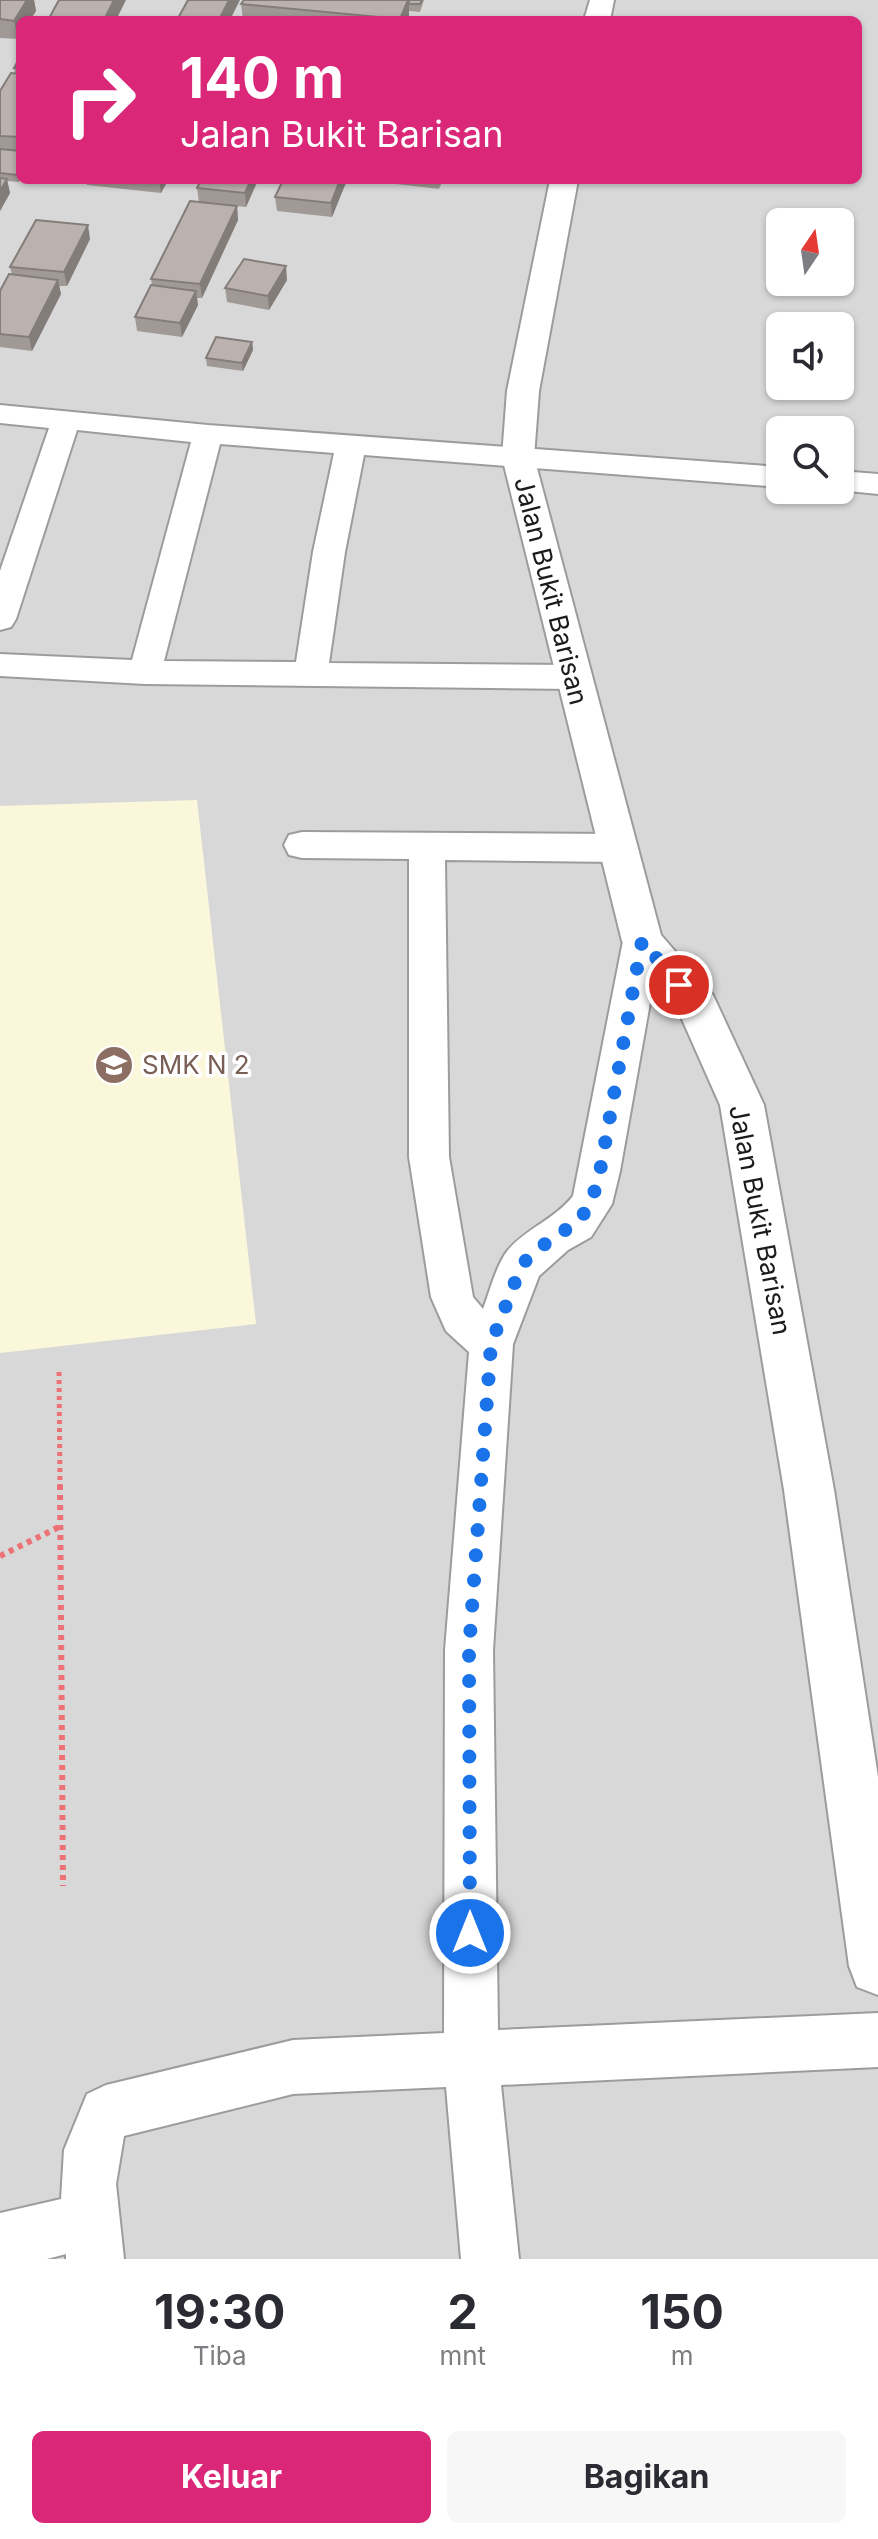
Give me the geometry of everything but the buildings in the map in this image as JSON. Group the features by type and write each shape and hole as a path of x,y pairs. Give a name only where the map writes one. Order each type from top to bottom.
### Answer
{"street":[{"name":"Jalan Bukit Barisan","path":"563,184 523,391 518,457 642,941 698,1007 742,1105 809,1490 878,1966"},
{"path":"0,414 208,434 766,476"},
{"path":"0,619 66,419"},
{"path":"145,672 208,434"},
{"path":"311,675 329,552 351,444"},
{"path":"854,482 878,484"},
{"path":"0,665 145,672 572,677"},
{"path":"302,845 618,848"},
{"path":"427,846 429,1157 452,1297 461,1317 491,1344"},
{"path":"490,2259 471,2059 469,1650 491,1344 522,1264 553,1237 576,1224 591,1204 600,1171 642,941"},
{"path":"0,2242 93,2240 86,2166 94,2136 106,2113 293,2067 878,2040"}],"path":[{"path":"59,1372 63,1886"},
{"path":"0,1556 61,1526"}],"shaded area":[{"path":"0,0 878,0 878,2259 0,2259"},
{"name":"SMK N 2","path":"197,800 256,1324 0,1353 0,806"}],"place":[{"name":"SMK N 2","path":"114,1065"}],"route":[{"path":"470,1933 469,1650 491,1344 522,1264 553,1237 576,1224 591,1204 600,1171 642,941 679,985"}]}
